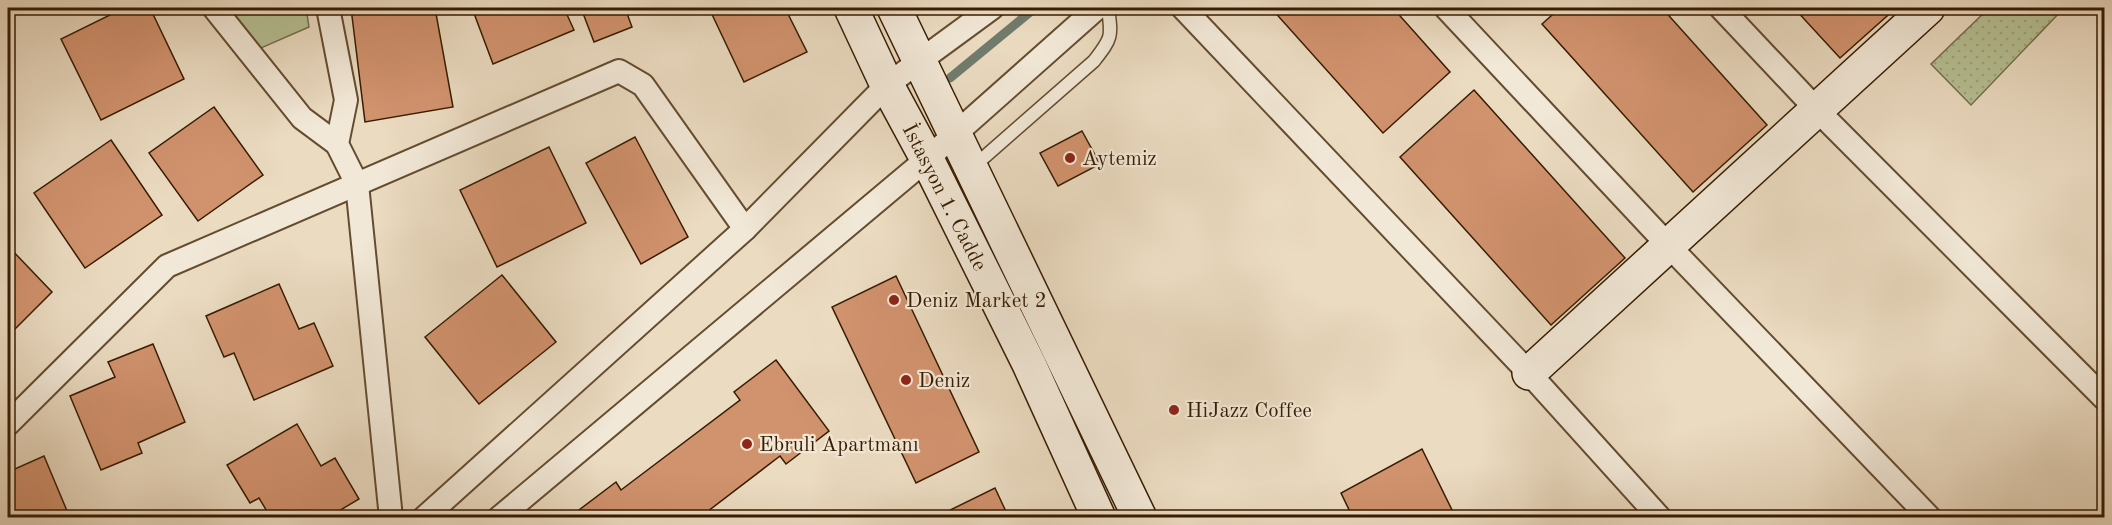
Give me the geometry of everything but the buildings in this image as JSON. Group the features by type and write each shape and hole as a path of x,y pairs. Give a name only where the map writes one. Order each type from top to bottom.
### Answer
{"main road":[{"name":"İstasyon 1. Cadde","path":"851,8 887,85 927,159 1029,364 1099,518"},
{"name":"İstasyon 1. Cadde","path":"894,8 1140,518"},
{"path":"1529,373 1928,8"}],"street":[{"path":"214,8 302,118 337,144 357,184 391,518"},
{"path":"328,8 346,100 337,144"},
{"path":"424,518 744,229 887,85 992,8"},
{"path":"499,518 927,159 1097,8"},
{"path":"1183,8 1529,373 1660,518"},
{"path":"1446,8 1929,518"},
{"path":"1721,8 1817,110 2104,399"},
{"path":"8,424 167,266 619,71 643,85 744,229"}],"lane":[{"path":"972,168 1094,61 1109,42 1111,26 1108,8"}],"green space":[{"path":"222,8 306,8 309,27 254,51"},
{"path":"1989,8 2064,8 1971,105 1931,64"}],"waterway":[{"path":"950,78 1035,8"}],"place":[{"name":"Aytemiz","path":"1070,158"},
{"name":"Deniz Market 2","path":"894,300"},
{"name":"Deniz","path":"906,380"},
{"name":"HiJazz Coffee","path":"1174,410"},
{"name":"Ebruli Apartmanı","path":"747,444"}]}
